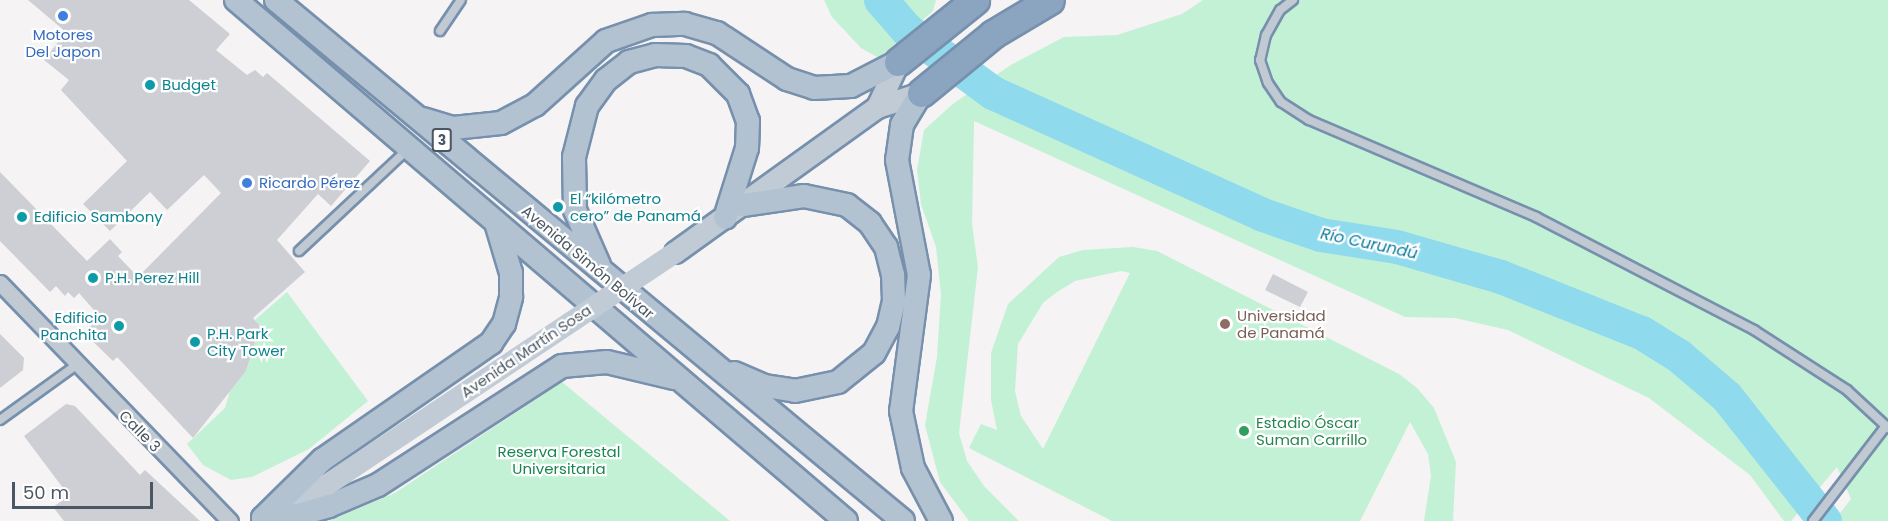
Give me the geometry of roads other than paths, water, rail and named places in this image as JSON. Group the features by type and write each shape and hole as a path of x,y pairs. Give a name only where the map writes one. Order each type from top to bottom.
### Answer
{"highway":[{"path":"901,60 974,0"},
{"path":"923,91 993,34 1050,0"}],"main road":[{"name":"Avenida Simón Bolívar","path":"236,0 497,226 846,521"},
{"name":"Avenida Simón Bolívar","path":"276,0 608,279 903,521"},
{"path":"413,116 453,128 501,123 535,105 606,41 652,25 685,24 711,31 787,79 814,88 851,86 901,60"},
{"path":"608,279 588,247 575,210 574,158 587,105 606,80 629,63 656,55 686,56 709,65 738,94 748,121 747,148 725,218"},
{"name":"Avenida Martín Sosa","path":"877,107 901,60"},
{"path":"923,91 903,125 897,160 919,274 901,411 912,468 941,521"},
{"name":"Avenida Martín Sosa","path":"260,519 327,484 675,252 877,107 923,91"},
{"path":"705,359 765,386 818,389 838,382 866,362 881,341 892,316 895,290 891,260 879,234 860,214 819,196 788,196 743,204"},
{"path":"260,519 322,460 491,343 504,324 511,297 511,273 497,226"},
{"path":"260,519 298,515 329,506 378,484 562,366 607,362 680,380"}],"street":[{"name":"Calle 3","path":"0,284 75,366 230,521"}],"lane":[{"path":"440,32 461,0"},
{"path":"1293,0 1280,10 1266,35 1260,60 1268,83 1281,102 1309,120 1536,217 1754,330 1846,390 1887,427 1858,467 1813,521"},
{"path":"299,251 408,149"},
{"path":"0,420 75,366"}],"waterway":[{"name":"Río Curundú","path":"881,0 907,30 993,93 1263,215 1321,235 1397,247 1501,277 1642,333 1679,356 1727,397 1825,521"}],"place":[{"name":"Motores Del Japon","path":"63,16"},
{"name":"Budget","path":"150,85"},
{"name":"Ricardo Pérez","path":"247,183"},
{"name":"El “kilómetro cero” de Panamá","path":"558,207"},
{"name":"Edificio Sambony","path":"22,217"},
{"name":"P.H. Perez Hill","path":"93,278"},
{"name":"Universidad de Panamá","path":"1225,324"},
{"name":"Edificio Panchita","path":"119,326"},
{"name":"P.H. Park City Tower","path":"195,342"},
{"name":"Estadio Óscar Suman Carrillo","path":"1244,431"}],"park label":[{"name":"Reserva Forestal Universitaria","path":"559,460"}]}
